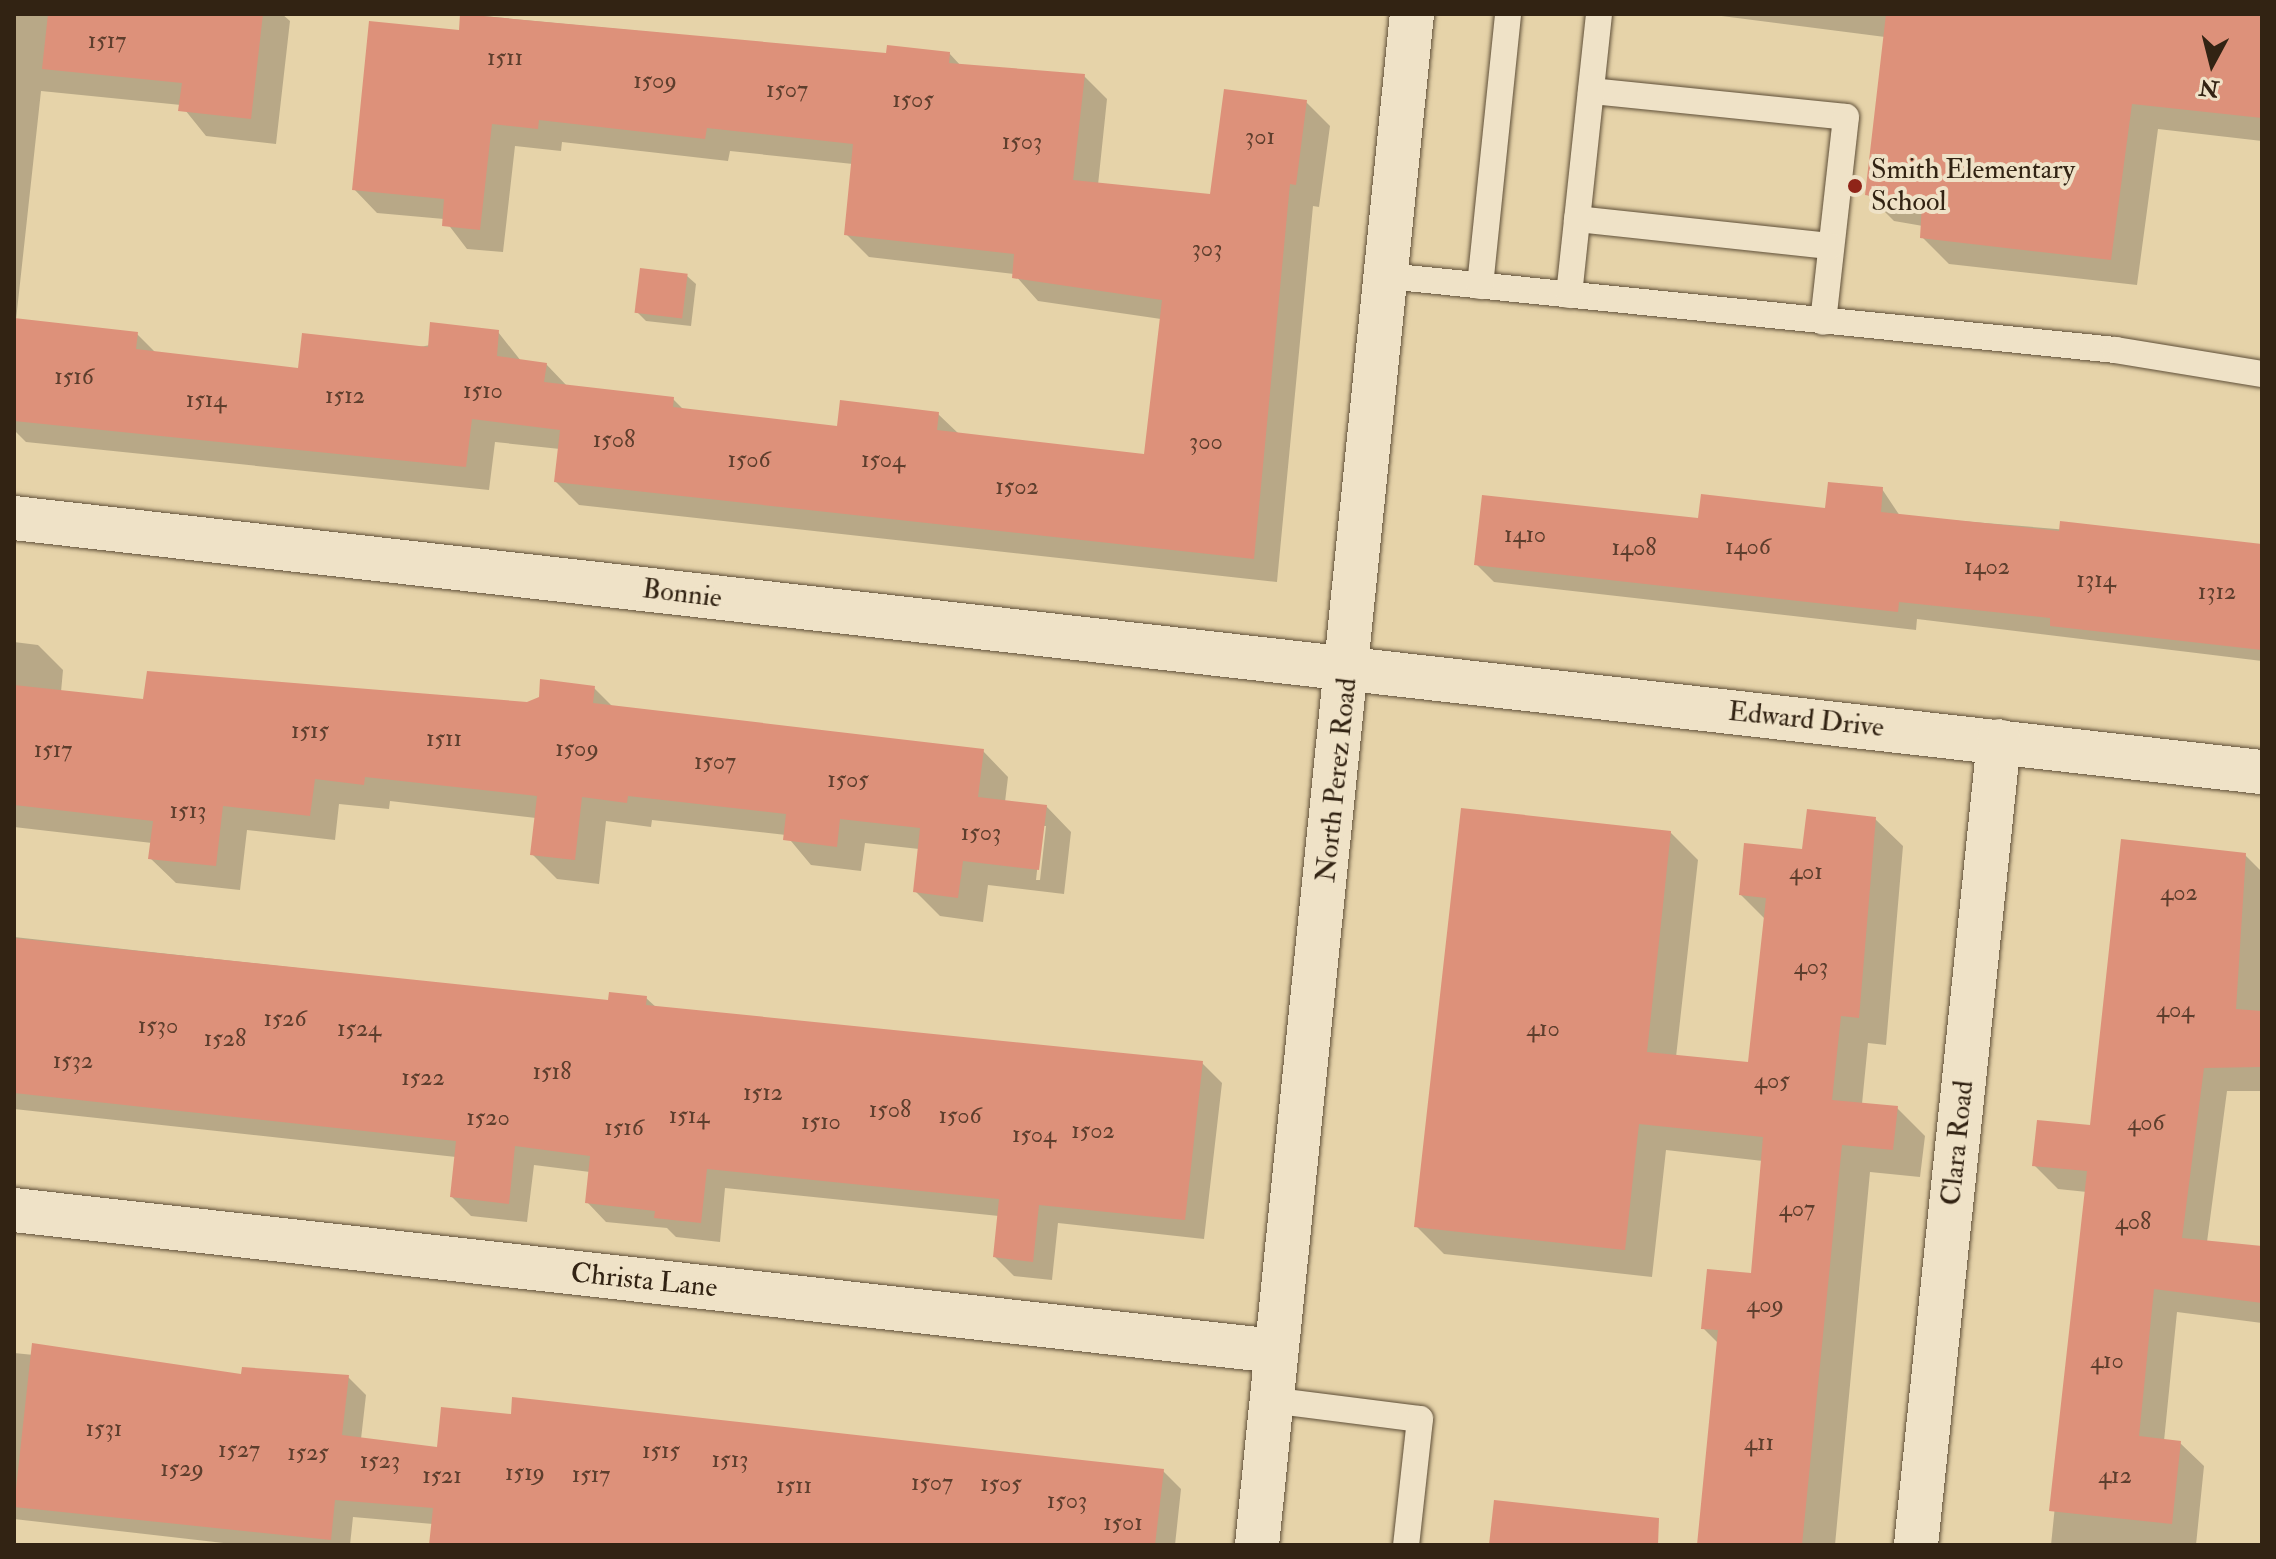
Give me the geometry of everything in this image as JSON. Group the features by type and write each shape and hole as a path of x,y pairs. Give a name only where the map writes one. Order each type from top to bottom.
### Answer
{"street":[{"name":"North Perez Road","path":"1257,1545 1275,1351 1349,671 1412,14"},
{"name":"Bonnie","path":"14,518 1349,671"},
{"name":"Edward Drive","path":"1349,671 2262,772"},
{"name":"Clara Road","path":"1916,1545 1999,741"},
{"name":"Christa Lane","path":"14,1210 1275,1351"}],"lane":[{"path":"1480,286 1508,14"},
{"path":"1569,295 1599,14"},
{"path":"1591,91 1846,117 1823,322"},
{"path":"1577,219 1831,246"},
{"path":"1387,276 2115,350 2262,374"},
{"path":"1270,1400 1420,1419 1406,1545"}],"building":[{"path":"48,14 263,14 251,119 178,111 182,83 42,69"},
{"path":"460,14 886,53 887,45 950,52 949,63 1085,74 1073,180 1210,194 1224,89 1307,100 1296,185 1290,184 1254,559 554,482 560,430 472,419 466,467 14,421 14,318 138,332 136,349 298,368 302,333 428,347 430,322 499,330 497,356 547,363 544,382 674,397 673,407 837,426 840,400 939,412 937,430 1144,454 1162,300 1012,278 1014,254 844,235 853,144 707,128 705,139 539,120 538,129 492,124 480,230 442,226 444,199 352,190 369,21 459,30"},
{"path":"1886,14 2262,14 2262,118 2132,104 2111,260 1920,238 1922,204 1865,195"},
{"path":"640,268 688,274 682,319 635,313"},
{"path":"1828,482 1883,487 1881,512 2059,531 2060,521 2262,544 2262,650 2050,626 2050,618 1899,602 1898,612 1474,565 1482,495 1698,518 1701,494 1825,508"},
{"path":"147,671 527,702 539,697 540,679 595,686 593,703 984,749 978,797 1047,805 1039,870 963,861 958,898 913,892 920,828 840,819 837,847 783,840 786,814 628,796 627,803 582,797 575,860 530,855 537,796 365,777 364,785 315,779 310,816 223,806 216,866 148,859 153,821 14,805 14,685 143,699"},
{"path":"1461,808 1671,831 1647,1052 1748,1062 1766,898 1739,895 1744,843 1802,849 1807,809 1876,817 1859,1018 1841,1016 1832,1100 1898,1106 1893,1150 1842,1145 1802,1545 1697,1545 1718,1330 1701,1329 1707,1269 1751,1273 1763,1137 1639,1124 1625,1250 1414,1227"},
{"path":"2121,839 2246,853 2236,1009 2262,1011 2262,1067 2204,1068 2182,1238 2262,1246 2262,1303 2154,1289 2139,1436 2181,1441 2172,1524 2049,1511 2087,1171 2032,1166 2037,1120 2090,1125"},
{"path":"14,938 608,1000 609,992 647,996 646,1005 1203,1061 1185,1220 1039,1205 1033,1262 993,1257 999,1199 707,1169 701,1223 654,1218 655,1211 585,1203 590,1156 515,1146 509,1204 450,1197 456,1141 14,1093"},
{"path":"32,1343 241,1374 242,1367 349,1375 342,1435 437,1447 441,1407 511,1414 512,1397 1164,1469 1155,1545 429,1545 433,1508 335,1500 331,1540 14,1507"},
{"path":"1494,1500 1659,1518 1658,1545 1489,1545"}],"place":[{"name":"Smith Elementary School","path":"1855,186"}]}
